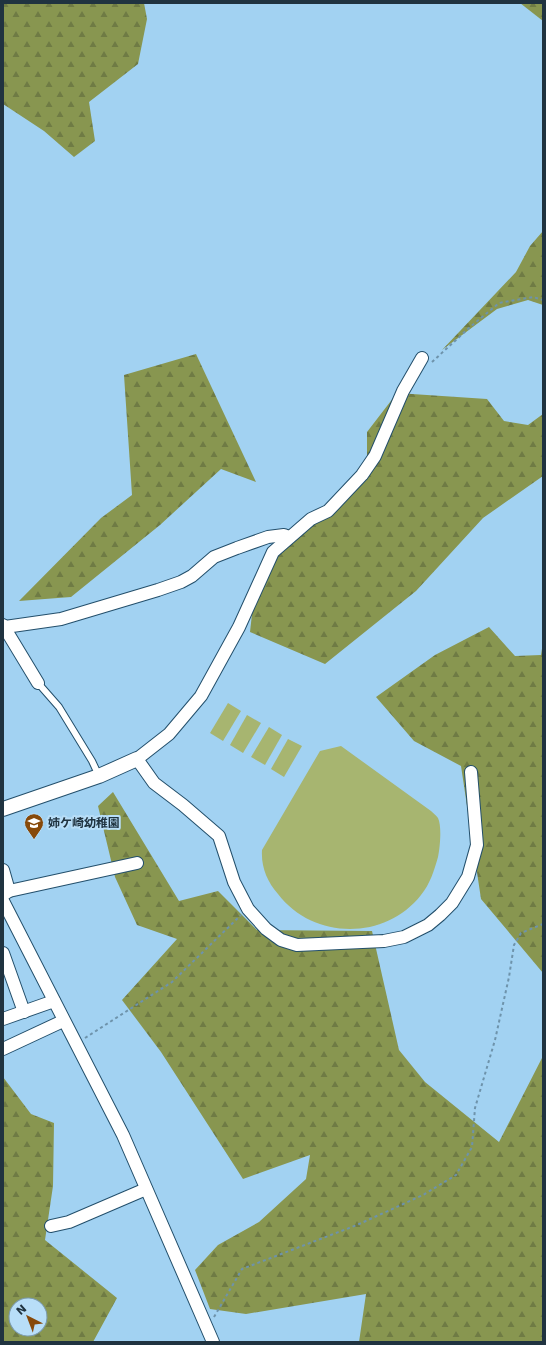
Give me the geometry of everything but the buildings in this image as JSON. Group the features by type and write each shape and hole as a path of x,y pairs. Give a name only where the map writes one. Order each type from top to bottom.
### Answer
{"street":[{"path":"3,809 99,776 137,759 169,734 201,696 239,627 273,552 311,519 328,511 362,475 374,456 406,385 424,362"},
{"path":"38,683 4,626 61,619 158,590 181,582 192,576 214,558 237,548 268,537 284,535 289,537"},
{"path":"137,759 154,783 182,804 219,836 234,882 248,909 266,929 281,940 297,945 384,942 404,937 428,926 452,903 468,877 477,845 471,772"},
{"path":"5,902 137,863"},
{"path":"3,870 5,902 63,1021 123,1135 213,1342"},
{"path":"3,953 24,1012"},
{"path":"3,1019 54,1001"},
{"path":"3,1049 63,1021"},
{"path":"51,1226 68,1222 146,1189"}],"lane":[{"path":"38,683 59,708 99,776"}],"path":[{"path":"424,362 499,303 533,297 543,300"},
{"path":"76,1044 172,982 248,909"},
{"path":"207,1329 242,1269 357,1225 423,1195 456,1175 472,1147 475,1108 495,1040 509,977 514,945 521,933 543,924"}],"green space":[{"path":"3,3 144,3 147,19 138,64 89,102 95,141 74,157 44,131 3,104"},
{"path":"520,3 543,3 543,21"},
{"path":"543,231 543,305 528,300 497,309 442,350 516,272 530,246"},
{"path":"196,354 256,482 221,469 160,525 71,597 19,601 101,518 132,495 124,375"},
{"path":"397,393 487,399 504,421 528,425 543,414 543,476 483,518 416,591 325,664 250,632 253,605 280,551 367,475 367,432"},
{"path":"489,627 515,656 541,655 543,642 543,973 481,899 461,766 414,741 376,697 435,655"},
{"path":"228,703 241,711 223,741 210,733"},
{"path":"247,715 261,723 243,753 230,745"},
{"path":"269,727 282,735 265,765 251,757"},
{"path":"288,739 302,746 284,777 271,769"},
{"path":"341,746 431,811 438,818 440,826 438,857 427,886 421,895 406,910 388,921 369,927 349,929 329,927 310,920 293,909 278,894 268,879 262,856 262,850 320,751"},
{"path":"113,792 179,901 218,891 257,930 372,931 399,1050 425,1082 499,1142 543,1056 543,1342 359,1342 366,1294 246,1314 210,1309 195,1270 218,1245 259,1222 306,1179 310,1155 243,1179 161,1052 122,1000 177,939 137,925 115,877 98,806"},
{"path":"3,1077 31,1114 54,1123 53,1186 45,1240 117,1298 93,1342 3,1342"}],"place":[{"name":"姉ケ崎幼稚園","path":"34,840"}]}
